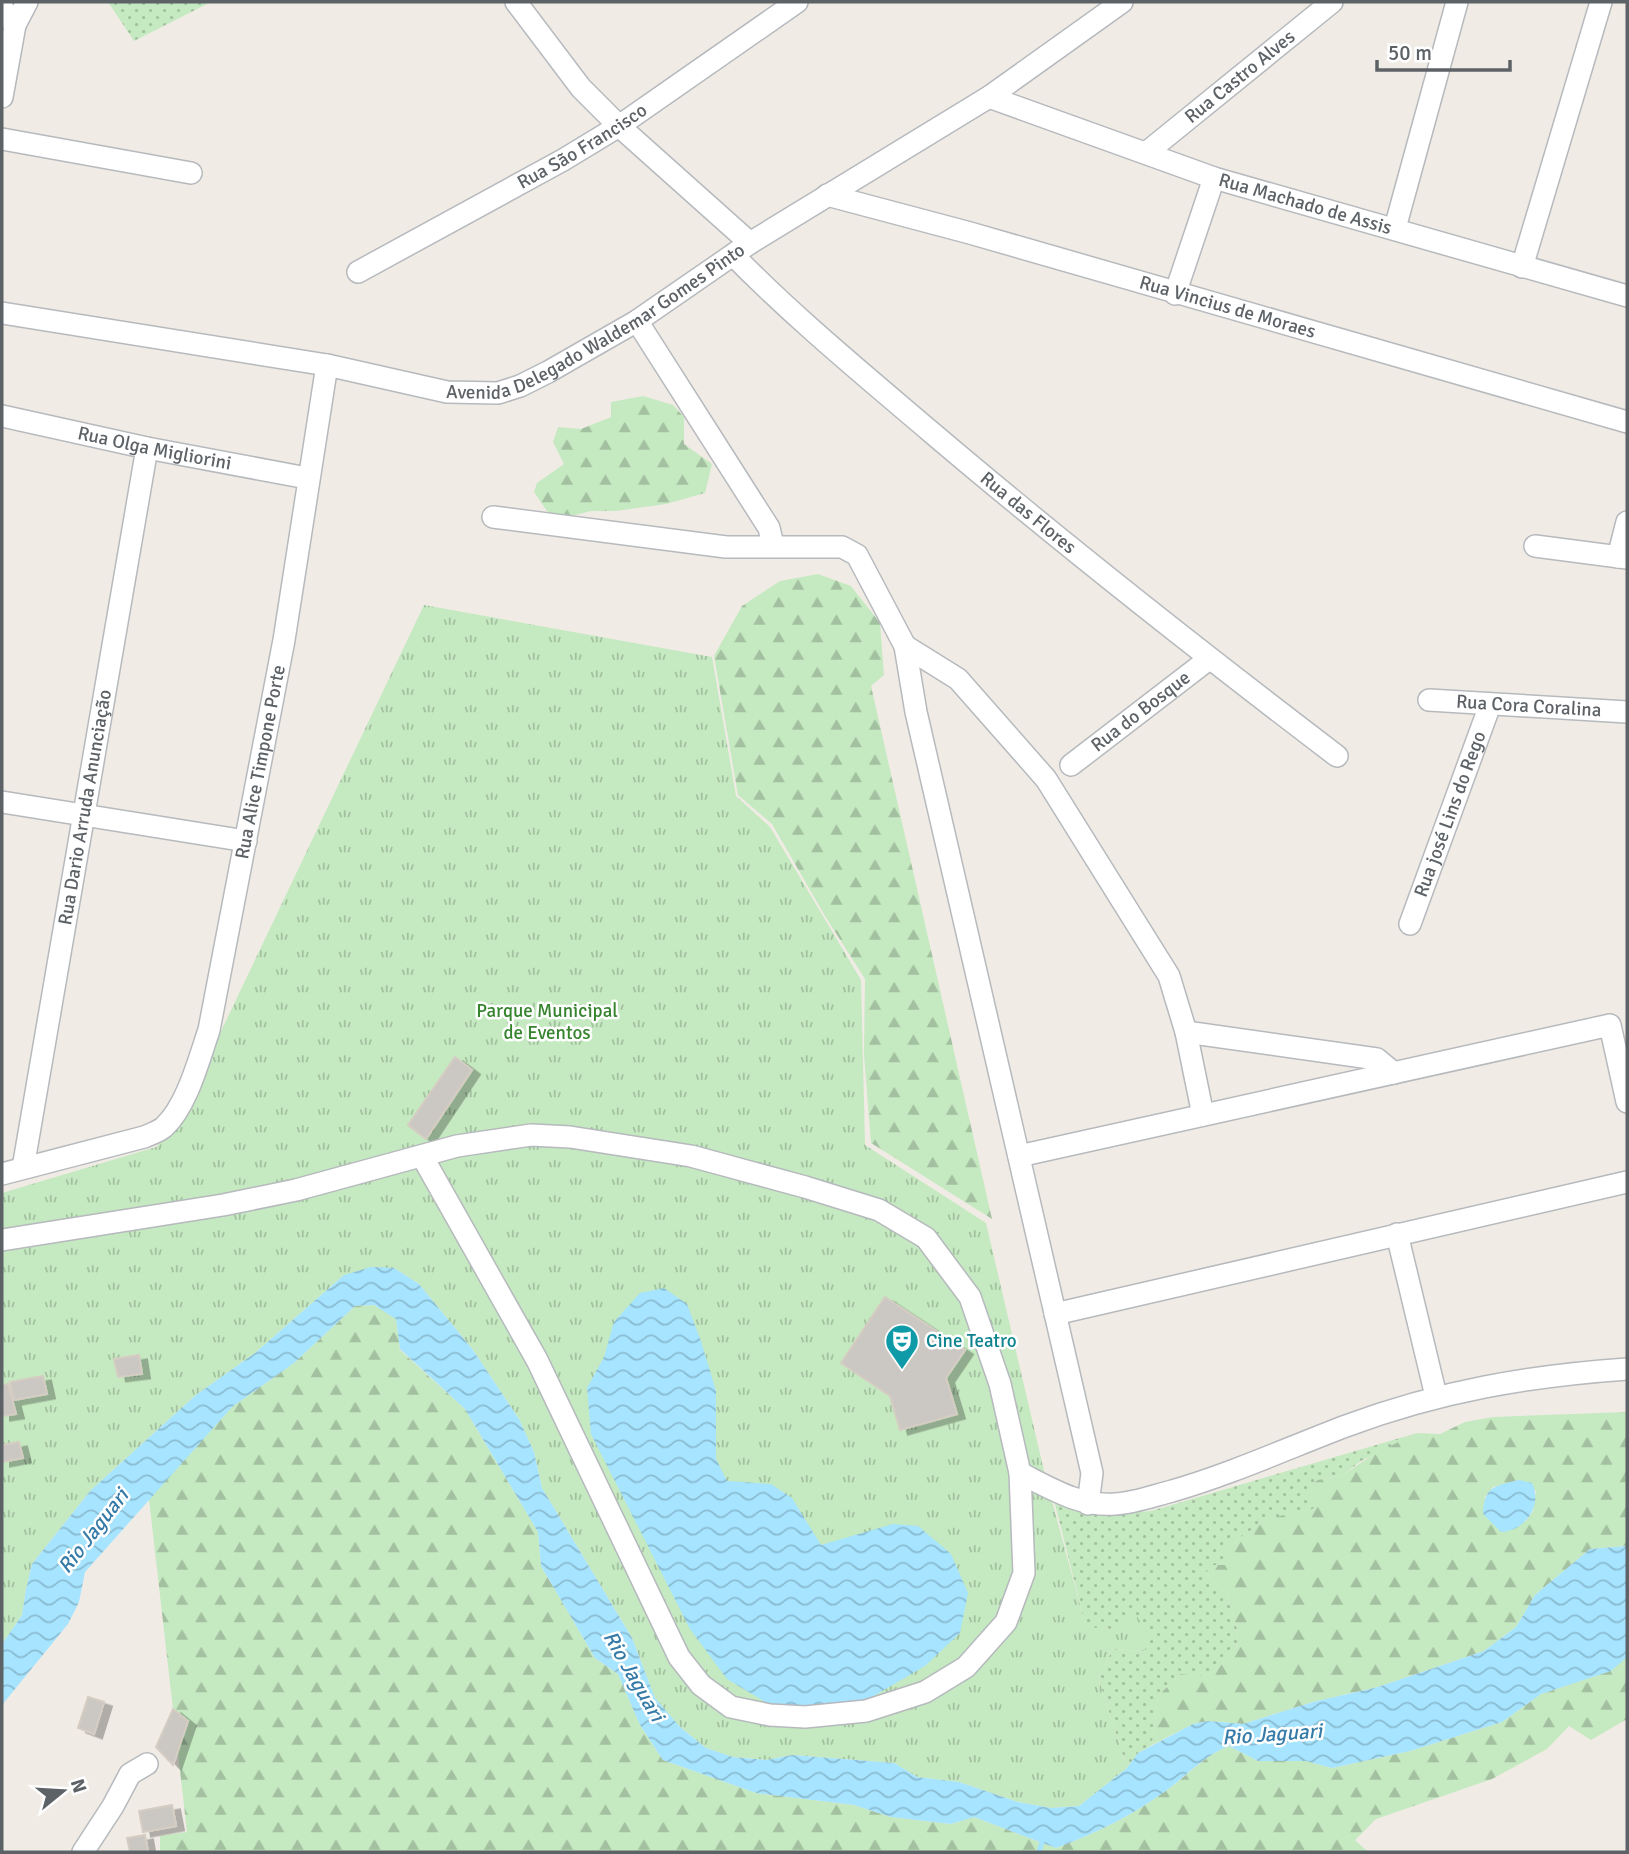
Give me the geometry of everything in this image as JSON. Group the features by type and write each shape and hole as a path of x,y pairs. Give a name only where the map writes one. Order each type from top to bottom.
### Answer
{"street":[{"path":"2,97 9,16 27,2"},
{"name":"Rua das Flores","path":"516,2 582,88 742,249 785,307 1030,516 1209,659 1337,756"},
{"name":"Rua São Francisco","path":"358,272 619,127 797,2"},
{"name":"Avenida Delegado Waldemar Gomes Pinto","path":"2,313 327,365 447,392 498,393 548,372 637,321 742,249 989,97 1122,2"},
{"name":"Rua Castro Alves","path":"1146,153 1332,2"},
{"path":"1522,267 1601,2"},
{"path":"1395,228 1454,4"},
{"name":"Rua Machado de Assis","path":"989,97 1214,177 1627,296"},
{"path":"2,139 191,173"},
{"path":"1175,293 1214,177"},
{"name":"Rua Vincius de Moraes","path":"827,195 970,233 1627,422"},
{"path":"637,321 769,528 773,545"},
{"name":"Rua Alice Timpone Porte","path":"2,1174 144,1137 161,1129 175,1116 197,1069 209,1030 284,640 307,478 327,365"},
{"name":"Rua Olga Migliorini","path":"2,416 147,448 307,478"},
{"name":"Rua Dario Arruda Anunciação","path":"23,1168 147,448"},
{"path":"492,517 726,547 842,547 857,555 905,646 916,712 1092,1473 1088,1504"},
{"path":"1535,547 1622,558 1627,522"},
{"path":"905,646 958,679 1046,779 1169,976 1186,1032 1202,1115"},
{"name":"Rua do Bosque","path":"1071,765 1209,659"},
{"name":"Rua Cora Coralina","path":"1429,700 1627,712"},
{"name":"Rua josé Lins do Rego","path":"1410,924 1490,705"},
{"path":"2,802 246,841"},
{"path":"1019,1156 1610,1025 1627,1102"},
{"path":"1186,1032 1377,1059 1394,1073"},
{"path":"2,1240 247,1200 335,1180 457,1146 531,1135 570,1137 691,1156 879,1210 926,1238 970,1297 1000,1384 1020,1473 1024,1573 1006,1622 966,1667 925,1692 866,1711 805,1717 771,1715 731,1707 701,1685 679,1657 537,1360 422,1156"},
{"path":"1055,1314 1627,1182"},
{"path":"1397,1234 1436,1396"},
{"path":"1020,1473 1088,1504 1141,1500 1201,1483 1348,1425 1436,1396 1515,1380 1627,1369"},
{"path":"83,1852 130,1774 147,1764"}],"green space":[{"path":"108,2 211,2 134,41"},
{"path":"643,396 673,405 684,417 684,444 712,464 705,493 666,504 616,511 591,511 559,519 547,511 534,492 537,483 564,464 553,442 558,427 581,429 611,417 611,402"},
{"path":"818,574 851,586 880,623 884,675 871,686 992,1219 871,1143 864,1054 865,979 772,824 738,795 714,656 742,606 780,581"},
{"name":"Parque Municipal de Eventos","path":"424,605 712,657 736,796 770,827 861,980 865,1145 986,1223 1045,1475 1086,1627 1113,1629 1135,1614 1152,1638 1144,1651 1113,1649 1098,1677 1127,1768 1079,1806 1051,1808 1018,1802 959,1782 917,1777 894,1763 792,1755 767,1760 733,1757 706,1748 680,1727 655,1698 632,1638 542,1488 534,1452 519,1419 473,1350 419,1284 394,1268 344,1275 255,1353 196,1395 91,1490 32,1564 22,1615 2,1644 2,1193 156,1147 174,1130"},
{"path":"374,1305 396,1318 400,1350 465,1409 538,1532 541,1566 595,1658 618,1674 640,1725 663,1760 756,1793 854,1805 891,1817 951,1824 974,1817 1056,1848 1127,1816 1167,1790 1212,1755 1229,1746 1258,1761 1307,1761 1332,1768 1410,1751 1502,1722 1541,1694 1610,1671 1627,1657 1627,1719 1591,1740 1569,1726 1547,1749 1492,1779 1376,1819 1355,1840 1368,1852 160,1852 160,1836 187,1832 149,1499 232,1407 294,1363 355,1306"},
{"path":"1627,1412 1627,1546 1590,1549 1535,1595 1516,1627 1484,1651 1378,1687 1313,1702 1243,1724 1208,1721 1193,1724 1152,1745 1158,1696 1180,1674 1204,1676 1217,1669 1236,1649 1238,1632 1227,1594 1206,1573 1211,1565 1225,1565 1227,1548 1267,1521 1312,1509 1317,1505 1306,1497 1308,1487 1318,1480 1343,1475 1374,1454 1417,1433 1440,1434 1465,1422 1493,1417","holes":["1519,1480 1536,1491 1533,1511 1525,1522 1484,1498 1493,1487"]},
{"path":"1417,1433 1361,1461 1343,1475 1318,1480 1317,1505 1309,1513 1281,1516 1225,1565 1206,1573 1227,1594 1238,1632 1236,1649 1217,1669 1204,1676 1180,1674 1158,1696 1152,1745 1138,1753 1127,1768 1098,1677 1113,1649 1144,1651 1113,1629 1086,1628 1054,1500 1101,1512 1151,1511"}],"water":[{"name":"Rio Jaguari","path":"371,1267 394,1268 419,1284 473,1350 519,1419 534,1452 542,1488 632,1638 655,1698 680,1727 706,1748 733,1757 767,1760 792,1755 894,1763 917,1777 959,1782 1018,1802 1051,1808 1079,1806 1127,1768 1138,1753 1193,1724 1208,1721 1243,1724 1313,1702 1378,1687 1484,1651 1516,1627 1535,1595 1590,1549 1627,1546 1627,1657 1611,1671 1541,1694 1502,1722 1410,1751 1332,1768 1306,1761 1258,1761 1229,1746 1204,1760 1167,1790 1127,1816 1056,1848 974,1817 951,1824 891,1817 854,1805 756,1793 663,1760 640,1725 618,1674 595,1658 541,1566 538,1532 465,1409 400,1349 396,1319 374,1305 355,1306 294,1363 232,1407 85,1572 79,1602 68,1624 2,1705 2,1644 22,1615 32,1564 91,1490 196,1395 255,1353 344,1275"},
{"path":"664,1288 687,1304 701,1341 716,1391 716,1459 727,1481 771,1484 792,1498 821,1545 893,1524 918,1526 951,1554 968,1593 960,1633 925,1666 872,1697 833,1710 777,1709 727,1679 690,1629 591,1434 587,1388 604,1357 614,1322 640,1293"},
{"path":"1519,1480 1532,1483 1535,1492 1533,1508 1530,1516 1518,1527 1501,1532 1483,1514 1486,1498 1497,1486"}],"building":[{"path":"455,1057 472,1070 426,1139 408,1125"},
{"name":"Cine Teatro","path":"885,1297 965,1350 946,1378 957,1414 900,1430 890,1396 841,1363"},
{"path":"139,1355 142,1374 118,1377 114,1359"},
{"path":"43,1376 47,1394 14,1400 10,1382"},
{"path":"8,1384 16,1414 2,1416 2,1385"},
{"path":"19,1442 23,1458 2,1462 2,1445"},
{"path":"88,1697 104,1702 94,1734 78,1728"},
{"path":"173,1709 188,1721 173,1765 156,1747"},
{"path":"172,1805 176,1826 143,1832 139,1811"},
{"path":"145,1835 148,1852 130,1852 127,1838"}],"waterway":[{"path":"1039,1852 1044,1835"}],"place":[{"name":"Cine Teatro","path":"902,1371"}]}
